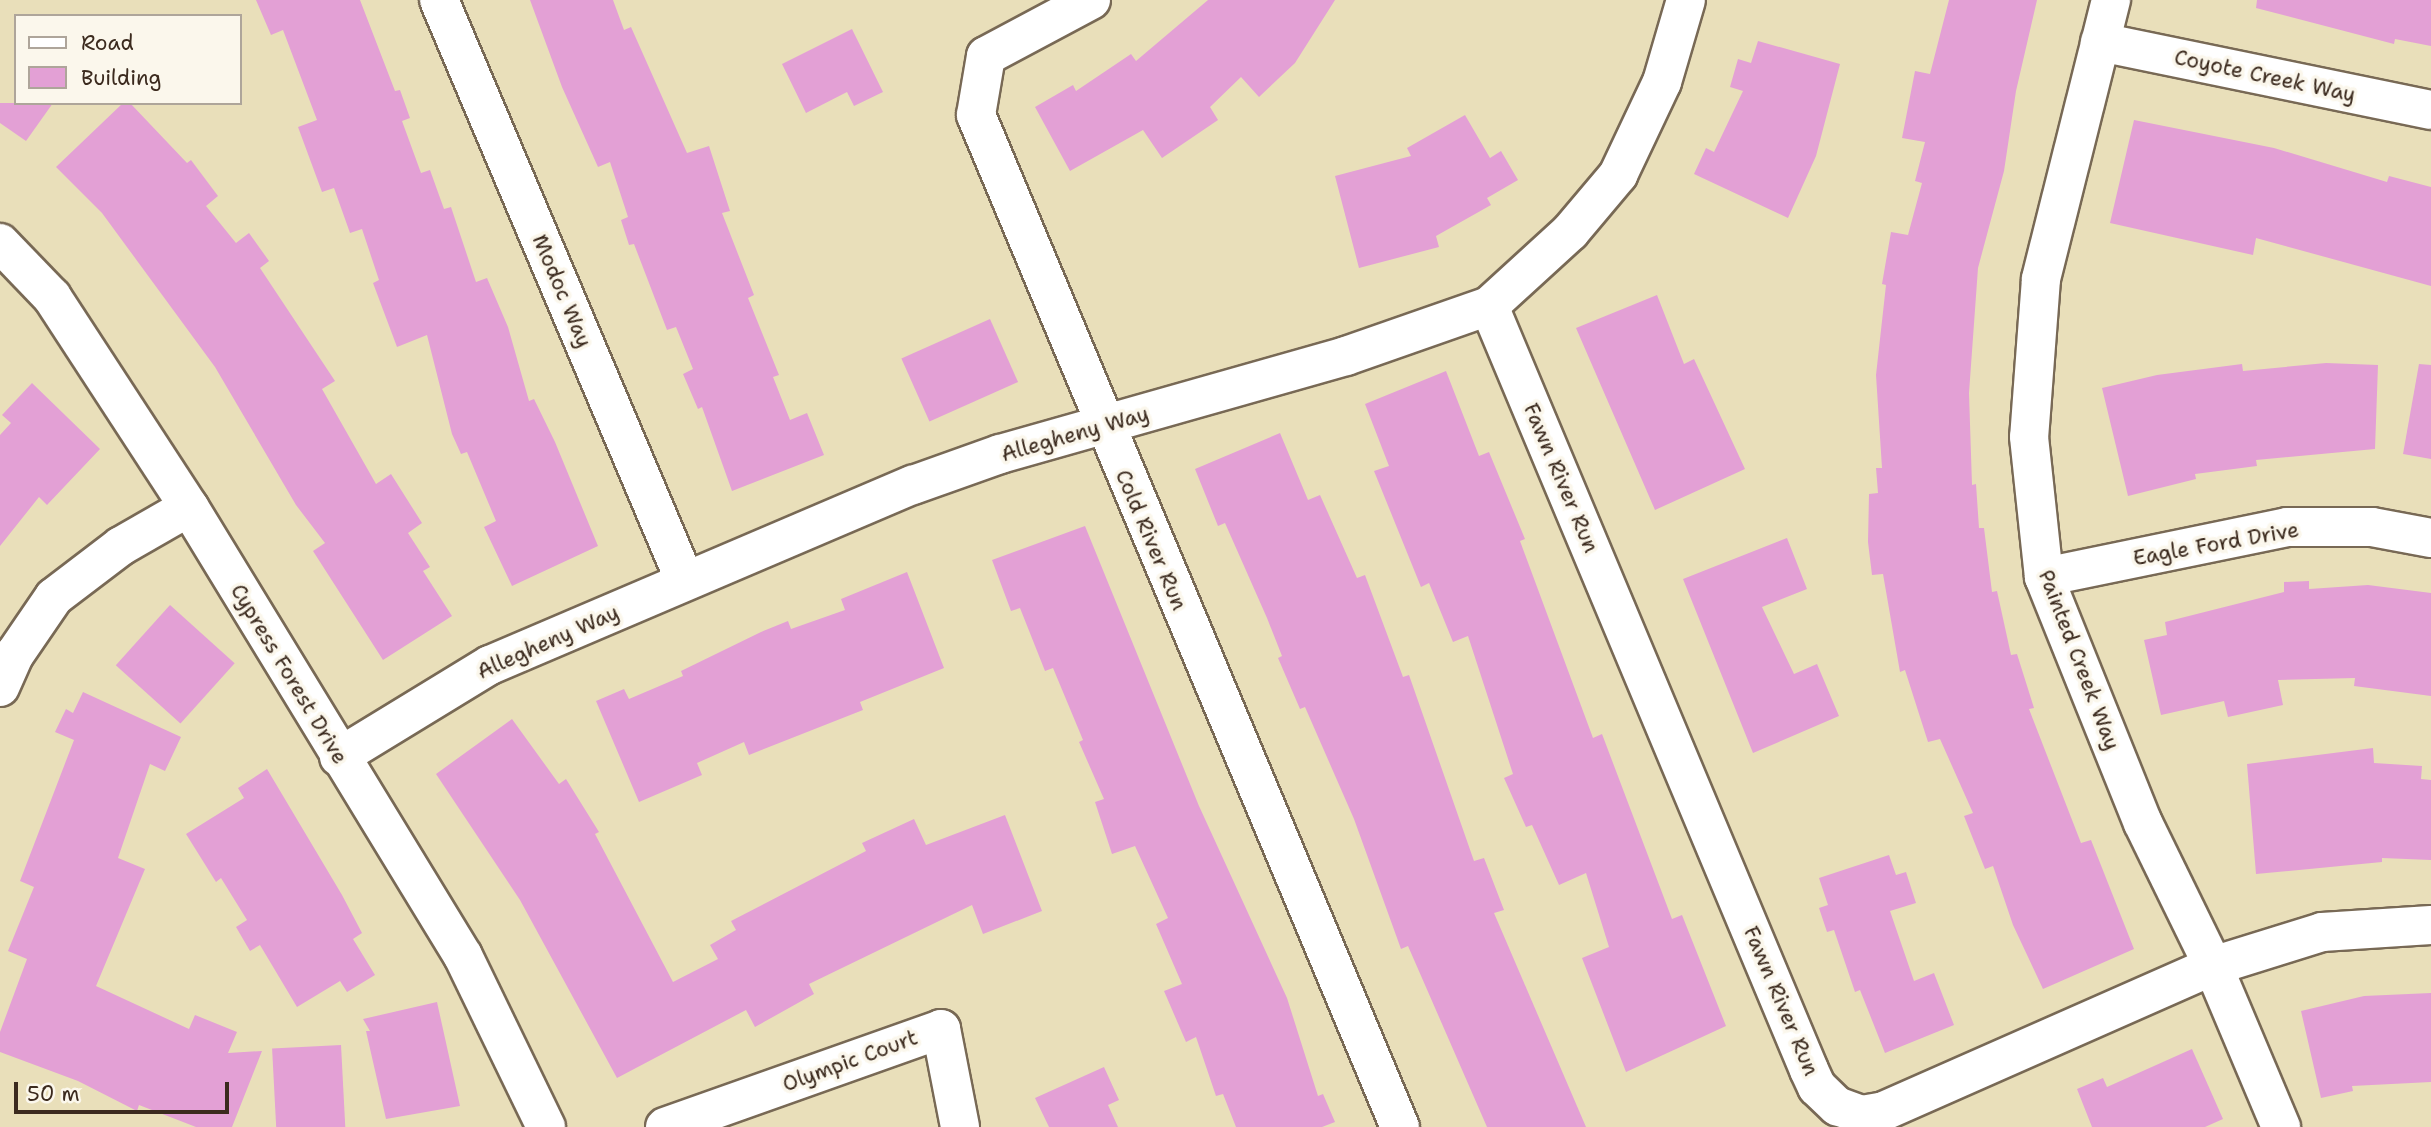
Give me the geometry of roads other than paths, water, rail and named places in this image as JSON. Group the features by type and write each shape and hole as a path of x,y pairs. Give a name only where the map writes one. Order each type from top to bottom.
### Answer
{"street":[{"name":"Modoc Way","path":"439,0 685,581"},
{"name":"Cold River Run","path":"1091,0 986,56 976,115 1103,427 1400,1127"},
{"name":"Allegheny Way","path":"339,757 490,665 913,485 1000,454 1346,356 1489,306 1570,232 1618,175 1662,82 1686,0"},
{"name":"Painted Creek Way","path":"2110,0 2041,279 2029,437 2043,577 2143,823 2213,966 2281,1127"},
{"name":"Coyote Creek Way","path":"2099,42 2431,110"},
{"name":"Cypress Forest Drive","path":"0,243 52,296 189,507 339,757 463,956 545,1127"},
{"name":"Fawn River Run","path":"1489,306 1804,1058 1826,1098 1862,1115 1884,1111 2213,966 2322,932 2431,926"},
{"path":"0,687 15,654 54,597 121,546 189,507"},
{"name":"Eagle Ford Drive","path":"2043,577 2287,527 2372,527 2431,538"},
{"name":"Olympic Court","path":"665,1127 941,1029 960,1127"}]}
